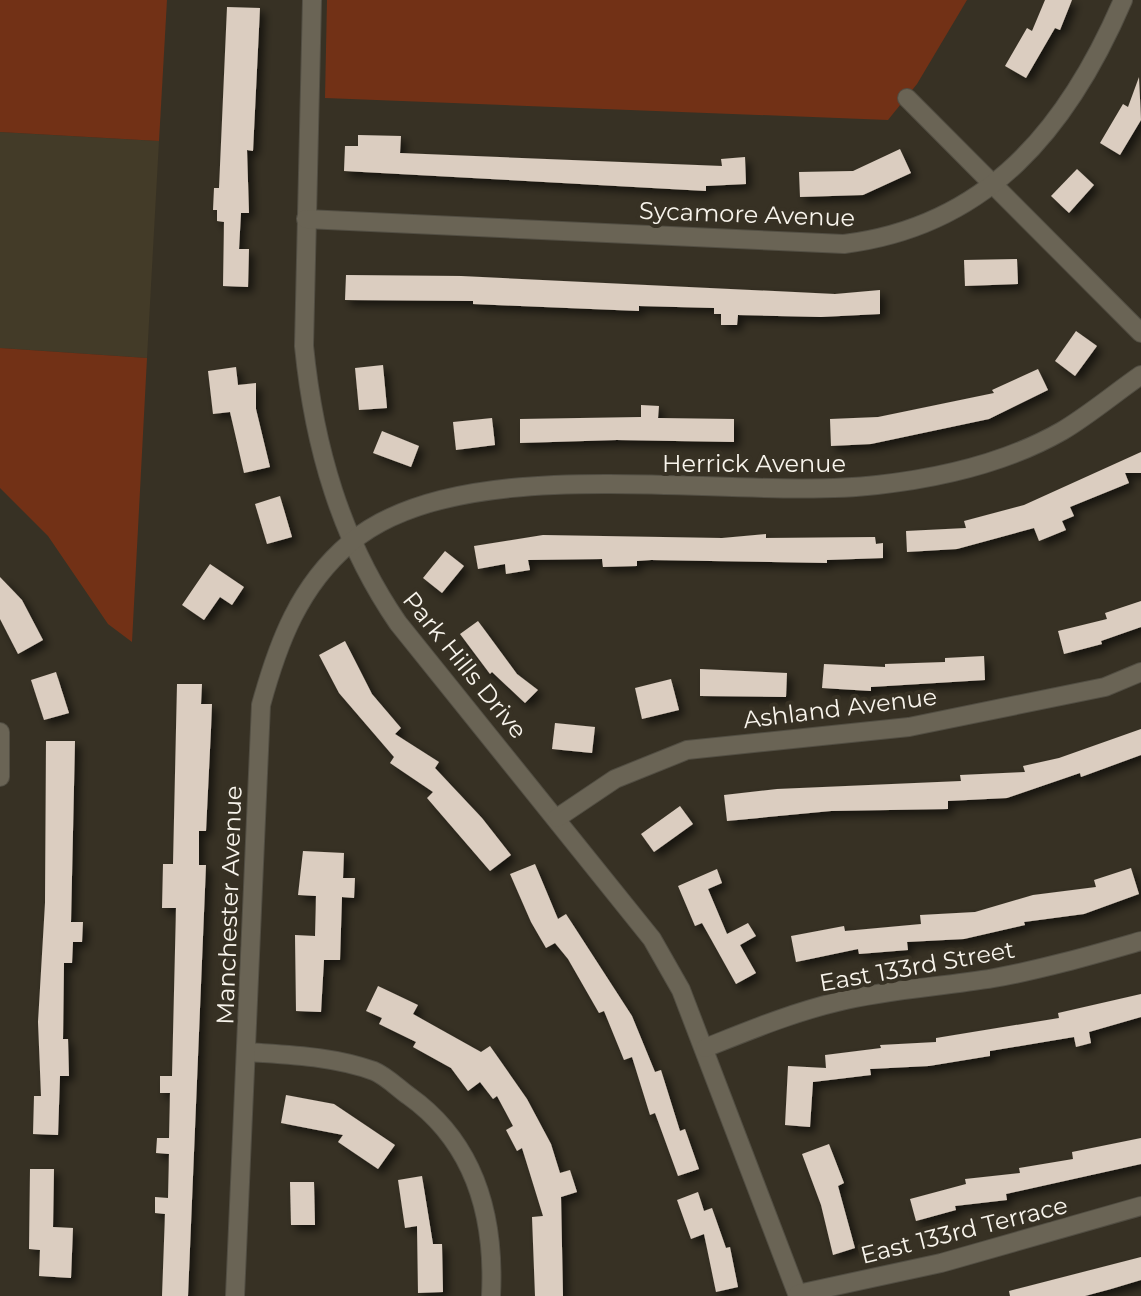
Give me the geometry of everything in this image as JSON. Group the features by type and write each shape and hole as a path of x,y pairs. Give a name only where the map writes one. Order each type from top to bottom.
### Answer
{"street":[{"name":"Park Hills Drive","path":"312,0 314,29 304,346 309,394 324,468 351,542 375,590 398,623 652,939 681,990 705,1048 798,1295"},
{"name":"Sycamore Avenue","path":"306,219 844,244 880,240 924,227 965,206 994,185 1036,143 1075,92 1107,36 1123,0"},
{"path":"907,98 1141,333"},
{"name":"Herrick Avenue","path":"351,542 389,518 422,504 457,495 517,487 727,486 818,490 951,473 1008,456 1062,431 1141,375"},
{"name":"Manchester Avenue","path":"235,1296 261,705 276,651 294,611 319,575 351,542"},
{"name":"Ashland Avenue","path":"557,818 615,779 687,750 909,727 1105,687 1141,672"},
{"path":"0,732 0,777"},
{"name":"East 133rd Street","path":"705,1048 774,1020 836,1002 899,989 990,979 1052,967 1141,941"},
{"path":"247,1052 317,1056 376,1072 430,1111 456,1140 472,1168 482,1196 493,1262 491,1296"},
{"name":"East 133rd Terrace","path":"798,1295 941,1263 1141,1206"}],"shaded area":[{"path":"0,0 167,0 159,141 0,132"},
{"path":"327,0 967,0 917,84 888,120 325,98"},
{"path":"0,132 159,141 147,358 0,348"},
{"path":"0,348 147,358 132,642 108,624 48,536 0,488"}],"building":[{"path":"1045,0 1072,0 1060,30 1055,28 1026,78 1005,66 1027,28 1032,31"},
{"path":"227,7 260,8 253,151 247,150 249,213 241,213 239,249 249,249 248,287 223,286 224,222 217,221 217,210 213,210 214,188 219,188"},
{"path":"1139,77 1141,120 1120,155 1100,143 1123,104 1128,107"},
{"path":"358,135 401,136 400,153 722,166 721,159 745,157 746,184 706,186 706,191 344,171 345,146 358,146"},
{"path":"900,149 911,173 863,195 800,197 799,172 853,171"},
{"path":"1077,169 1094,185 1069,213 1051,196"},
{"path":"1017,259 1018,284 965,286 964,260"},
{"path":"346,275 461,276 835,294 880,290 880,314 821,317 738,315 737,325 721,325 721,314 714,314 714,308 639,306 639,311 473,304 473,301 345,300"},
{"path":"1076,331 1097,346 1075,376 1055,361"},
{"path":"383,365 387,408 359,410 355,368"},
{"path":"236,367 238,385 256,383 256,409 270,467 244,473 230,412 213,414 208,371"},
{"path":"1038,369 1048,390 989,419 871,444 831,446 830,419 878,417 994,393 992,390"},
{"path":"641,405 659,406 658,418 734,419 734,442 617,440 520,443 520,419 641,417"},
{"path":"492,418 495,445 456,450 453,422"},
{"path":"382,431 419,446 411,467 373,453"},
{"path":"1141,452 1141,473 1125,473 1129,483 1070,507 1074,516 1062,521 1066,530 1039,541 1034,528 957,549 907,552 906,531 966,528 964,521 1024,505"},
{"path":"280,496 292,537 267,544 255,504"},
{"path":"766,534 766,538 875,537 876,544 883,543 883,558 827,560 827,563 651,560 637,561 637,566 603,567 602,559 528,560 530,570 506,574 505,564 478,569 474,546 543,535 722,538"},
{"path":"445,551 464,566 442,593 423,578"},
{"path":"210,564 244,587 232,605 220,597 204,620 182,605"},
{"path":"0,577 22,600 43,640 18,654 0,619"},
{"path":"1141,601 1141,627 1101,641 1102,644 1064,654 1058,631 1107,619 1105,613"},
{"path":"478,621 517,674 538,690 525,703 492,672 490,674 460,634"},
{"path":"345,641 372,694 401,728 395,734 439,762 435,768 482,818 511,855 490,871 427,798 433,792 390,763 394,757 339,693 319,655"},
{"path":"984,656 985,680 871,687 871,691 822,688 824,664 885,667 885,664 945,662 945,658"},
{"path":"700,669 787,673 786,697 700,696"},
{"path":"56,672 69,713 44,720 31,680"},
{"path":"671,679 679,710 642,719 635,688"},
{"path":"177,684 202,684 201,704 212,704 206,831 199,831 199,865 206,865 188,1296 162,1296 165,1214 155,1213 155,1197 168,1198 169,1154 156,1153 157,1138 169,1138 170,1093 160,1093 160,1076 172,1076 176,908 162,908 163,864 173,864"},
{"path":"555,723 595,727 592,753 552,749"},
{"path":"1141,729 1141,755 1081,777 1080,773 1007,798 948,801 948,809 831,811 727,821 724,795 777,789 961,781 960,775 1025,772 1023,766 1059,758"},
{"path":"46,741 75,741 71,922 83,922 82,942 73,942 72,963 64,963 63,1039 68,1039 69,1076 60,1076 58,1135 33,1134 34,1096 41,1096 38,1022 45,903"},
{"path":"680,806 693,824 654,852 641,834"},
{"path":"303,851 344,853 343,878 355,878 354,898 342,897 340,960 324,960 321,1012 296,1011 295,935 315,936 316,896 298,895"},
{"path":"535,864 558,919 566,914 632,1016 655,1072 661,1070 680,1131 685,1129 699,1169 678,1176 655,1113 650,1115 632,1057 624,1060 604,1011 599,1013 568,959 555,943 546,948 531,922 510,874"},
{"path":"1131,868 1139,894 1084,914 1024,922 1025,925 964,939 907,942 908,950 859,954 858,949 796,962 791,936 844,926 845,931 921,924 920,915 975,912 1033,895 1096,887 1094,880"},
{"path":"717,869 722,883 708,889 727,934 748,923 756,936 740,945 756,973 736,984 702,923 695,926 678,886"},
{"path":"378,986 418,1005 413,1014 481,1052 490,1046 527,1099 551,1144 560,1173 570,1170 577,1192 561,1197 563,1296 535,1296 532,1217 543,1216 522,1148 517,1151 506,1130 513,1126 497,1096 493,1099 480,1082 468,1091 451,1068 413,1047 416,1042 379,1024 382,1018 366,1011"},
{"path":"1141,994 1141,1017 1089,1032 1091,1043 1076,1047 1074,1037 990,1051 990,1056 929,1066 870,1069 871,1075 813,1082 810,1127 785,1125 788,1066 826,1068 825,1055 881,1048 880,1045 936,1042 936,1038 1059,1018 1058,1013"},
{"path":"286,1095 334,1104 395,1145 378,1169 338,1142 343,1135 281,1123"},
{"path":"1141,1138 1141,1164 1006,1194 1007,1200 955,1206 956,1210 916,1221 910,1199 966,1184 965,1179 1020,1173 1019,1168 1073,1159 1072,1152"},
{"path":"829,1144 844,1183 838,1186 855,1248 833,1255 821,1205 802,1154"},
{"path":"30,1169 54,1169 53,1227 73,1228 71,1278 39,1276 40,1250 29,1249"},
{"path":"422,1176 433,1244 442,1244 443,1292 418,1293 417,1226 405,1228 398,1180"},
{"path":"290,1182 314,1182 315,1225 291,1225"},
{"path":"698,1192 704,1211 712,1208 726,1248 730,1247 738,1287 716,1292 704,1234 691,1239 677,1200"},
{"path":"1141,1257 1141,1280 1111,1289 1085,1296 1010,1296 1009,1291"}]}
